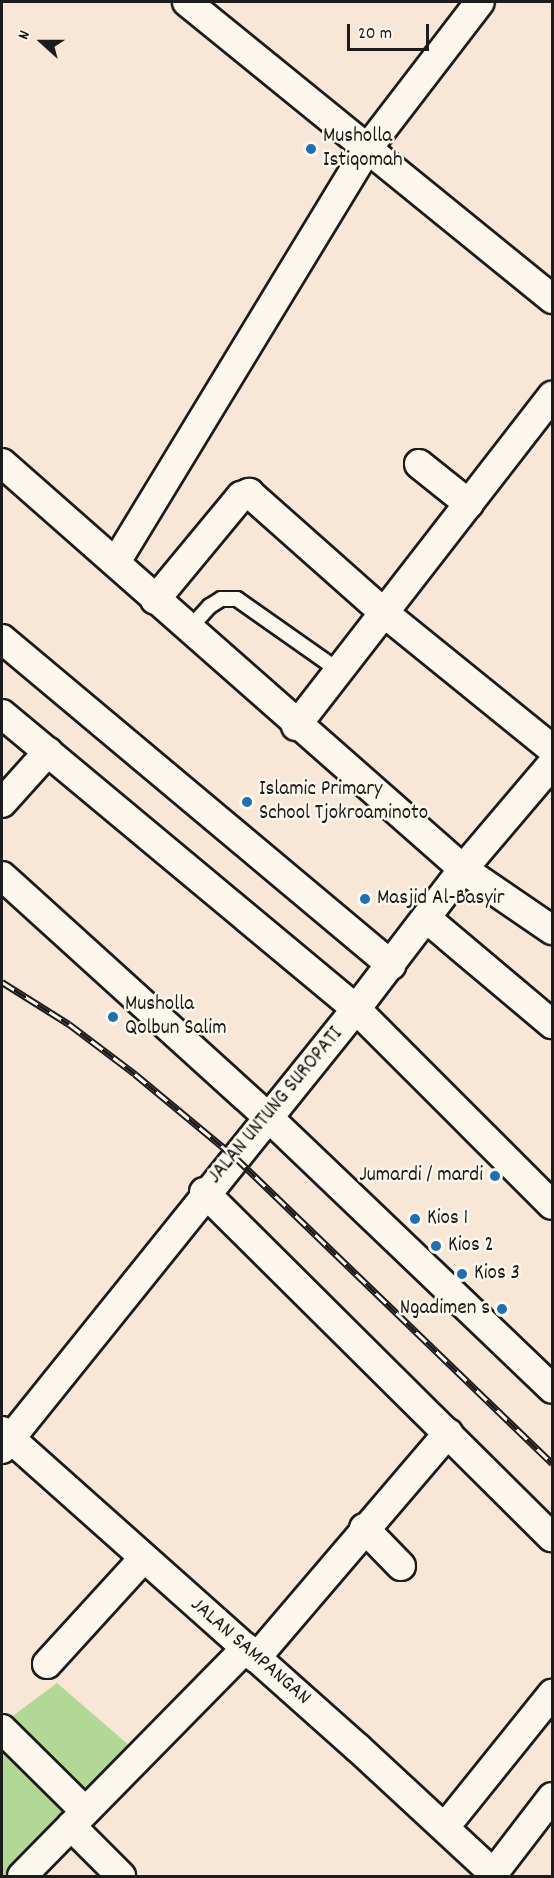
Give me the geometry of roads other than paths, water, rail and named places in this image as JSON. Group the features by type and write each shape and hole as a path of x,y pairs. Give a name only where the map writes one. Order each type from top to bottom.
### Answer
{"street":[{"path":"187,2 552,299"},
{"path":"116,562 367,149 480,2"},
{"path":"296,726 552,396"},
{"path":"2,463 116,562 155,600 296,726 463,869 552,930"},
{"path":"419,464 469,504"},
{"path":"155,600 241,496 249,493 383,612 552,749"},
{"path":"2,639 391,965"},
{"path":"2,714 356,1009 552,1205"},
{"path":"2,803 48,752"},
{"name":"JALAN UNTUNG SUROPATI","path":"5,1439 204,1192 356,1009 463,869 552,764"},
{"path":"2,876 268,1117 552,1388"},
{"path":"426,918 552,1024"},
{"path":"204,1192 552,1537"},
{"path":"22,1876 78,1818 251,1653 448,1433"},
{"name":"JALAN SAMPANGAN","path":"5,1439 251,1653 445,1827 495,1875"},
{"path":"363,1528 401,1566"},
{"path":"48,1664 143,1559"},
{"path":"445,1827 552,1694"},
{"path":"2,1729 78,1818 122,1876"},
{"path":"495,1875 552,1797"}],"lane":[{"path":"189,629 210,606 221,599 237,599 338,670"}],"railway":[{"path":"2,982 69,1024 135,1074 235,1157 552,1463"}],"place":[{"name":"Musholla Istiqomah","path":"311,149"},
{"name":"Islamic Primary School Tjokroaminoto","path":"247,802"},
{"name":"Masjid Al-Basyir","path":"365,899"},
{"name":"Musholla Qolbun Salim","path":"113,1017"},
{"name":"Jumardi / mardi","path":"495,1176"},
{"name":"Kios 1","path":"415,1219"},
{"name":"Kios 2","path":"436,1246"},
{"name":"Kios 3","path":"462,1274"},
{"name":"Ngadimen s","path":"502,1309"}]}
